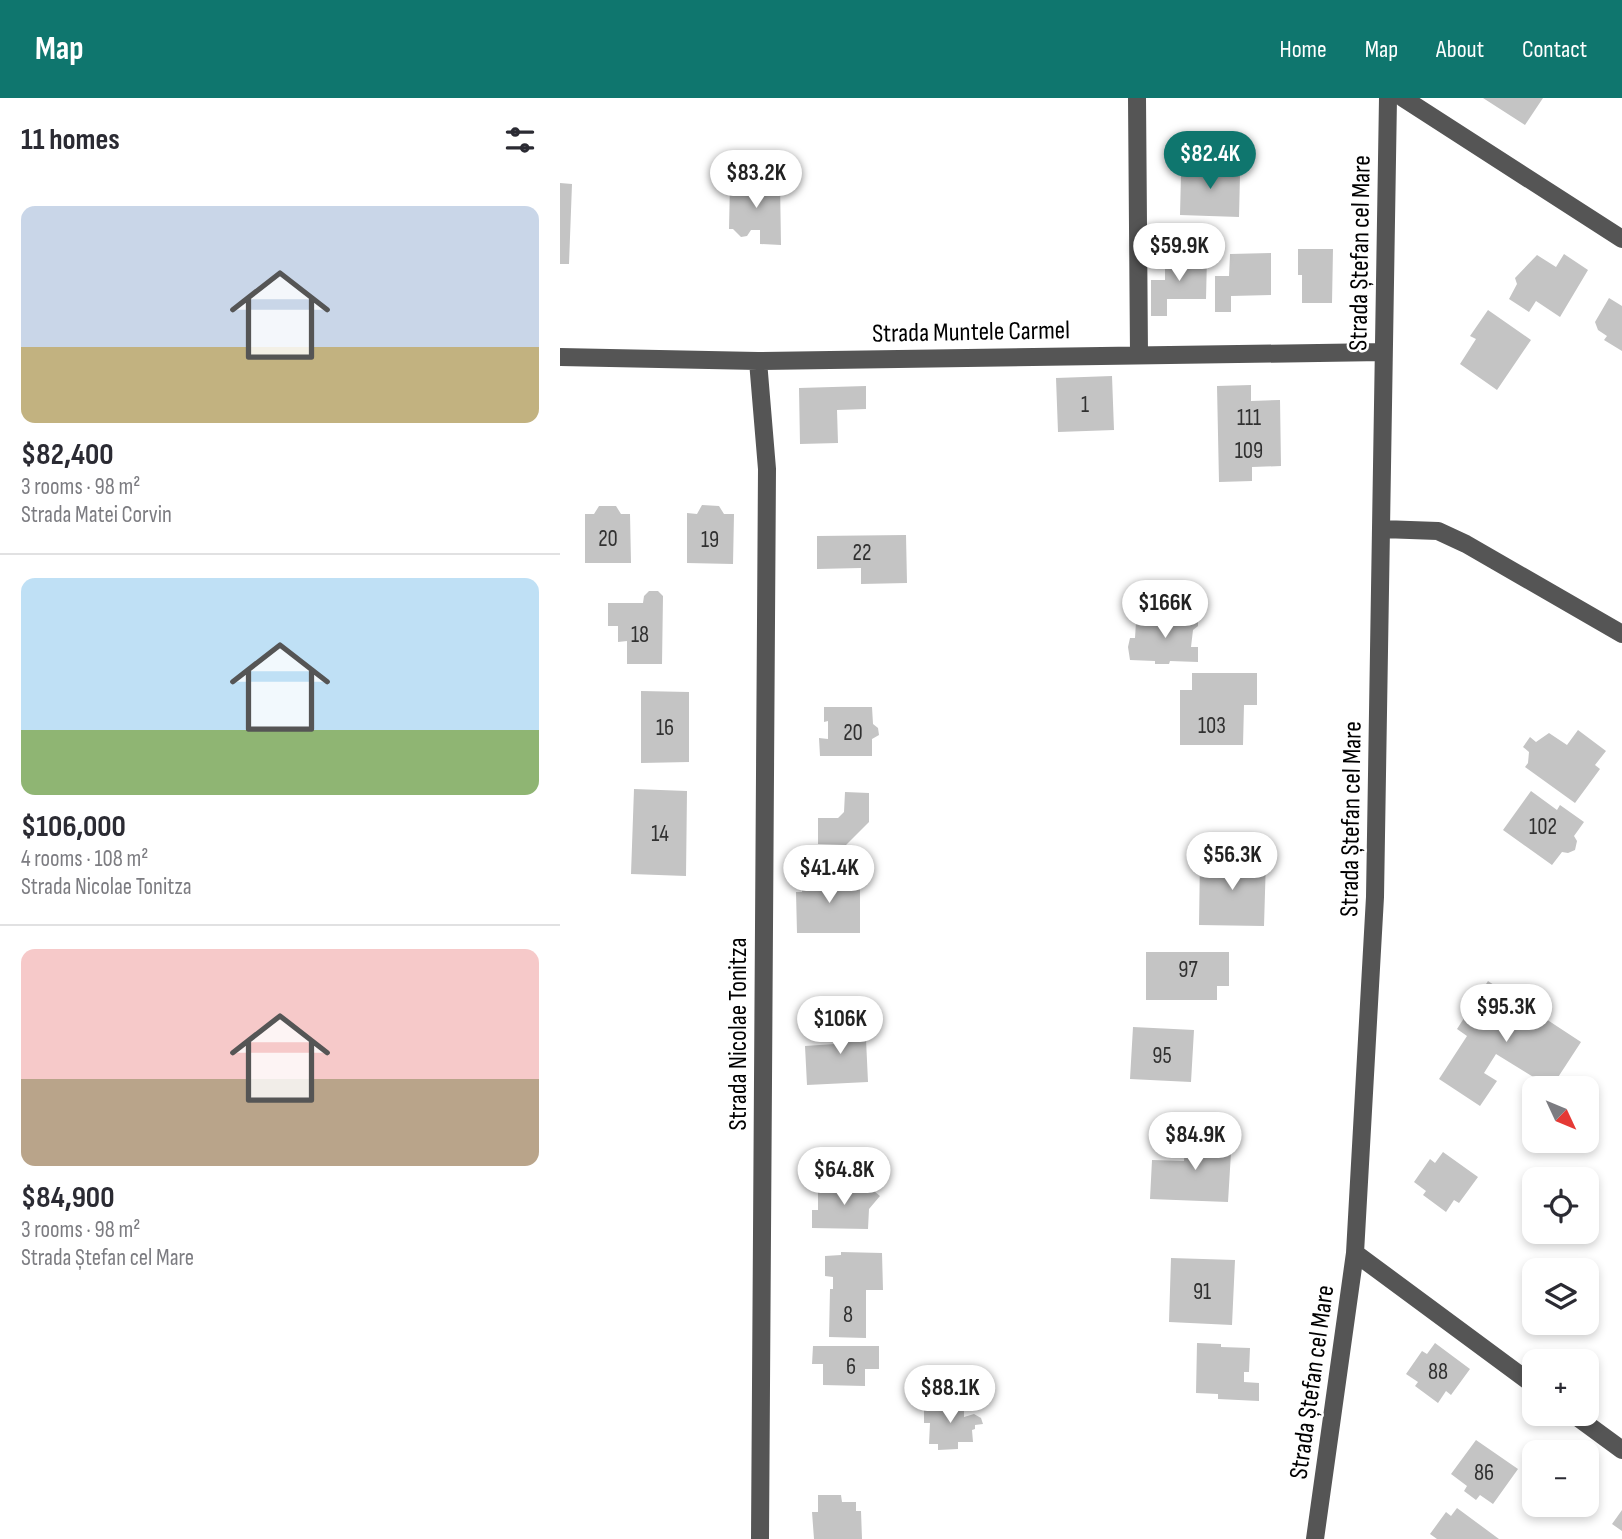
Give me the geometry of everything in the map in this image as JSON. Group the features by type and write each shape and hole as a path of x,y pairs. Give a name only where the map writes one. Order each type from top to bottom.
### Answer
{"street":[{"path":"1137,98 1139,354"},
{"name":"Strada Ștefan cel Mare","path":"1315,1539 1355,1253 1375,897 1388,98"},
{"path":"1403,98 1622,239"},
{"name":"Strada Muntele Carmel","path":"560,357 758,361 1383,352"},
{"name":"Strada Nicolae Tonitza","path":"758,361 767,469 760,1539"},
{"path":"1382,529 1438,531 1448,535 1622,634"},
{"path":"1355,1253 1522,1376"},
{"path":"1589,1426 1622,1450"}],"building":[{"path":"1483,98 1543,98 1525,125"},
{"path":"1199,157 1222,157 1222,175 1240,175 1239,217 1180,215 1181,174 1198,174"},
{"path":"730,182 780,183 781,245 760,244 760,230 751,230 747,236 741,237 733,229 729,229"},
{"path":"560,183 572,184 569,264 560,264"},
{"path":"1298,249 1333,249 1332,303 1302,303"},
{"path":"1271,253 1271,295 1231,296 1231,312 1215,312 1215,276 1229,276 1230,254"},
{"path":"1564,254 1588,270 1560,317 1536,301 1529,312 1509,299 1517,284 1515,278 1537,255 1556,267"},
{"path":"1207,257 1206,299 1167,299 1167,316 1151,316 1151,280 1165,280 1165,258"},
{"path":"1609,298 1622,306 1622,351 1604,340 1607,336 1598,330 1595,322"},
{"path":"1488,310 1531,340 1497,390 1460,364 1476,339 1470,336"},
{"path":"1112,376 1114,430 1058,432 1056,378"},
{"path":"1251,385 1251,401 1280,400 1281,466 1252,467 1252,481 1219,482 1217,386"},
{"path":"866,386 866,409 837,410 838,443 800,444 799,388"},
{"path":"702,505 719,506 724,514 734,514 733,564 687,563 687,513 697,514"},
{"path":"599,506 616,506 621,514 630,514 631,563 585,563 585,514 594,514"},
{"path":"906,535 907,583 861,584 861,568 817,569 817,536"},
{"path":"649,591 658,591 663,596 662,664 627,664 627,641 618,642 618,626 608,626 608,603 643,603 644,596"},
{"path":"1183,611 1192,611 1198,617 1191,647 1198,647 1198,662 1170,661 1169,664 1155,664 1155,661 1130,660 1128,647 1130,638 1135,638 1136,622 1156,623 1156,618 1177,618"},
{"path":"1192,673 1257,673 1257,705 1244,705 1243,745 1180,745 1180,690 1192,690"},
{"path":"641,691 689,692 689,762 641,763"},
{"path":"824,707 872,707 873,724 878,728 879,735 872,739 872,756 820,756 819,738 828,739 828,721 824,722"},
{"path":"1578,730 1606,751 1595,765 1600,769 1575,803 1525,767 1529,752 1523,747 1530,737 1536,742 1549,733 1567,745"},
{"path":"634,789 687,791 686,876 631,874"},
{"path":"1531,791 1557,810 1560,805 1584,822 1574,836 1577,841 1575,850 1562,852 1552,865 1503,830"},
{"path":"845,792 869,793 869,822 846,845 818,844 818,818 838,818 844,812"},
{"path":"1200,858 1266,859 1264,926 1199,925"},
{"path":"817,873 832,877 860,875 860,933 797,933 796,892 802,892 803,878"},
{"path":"1146,952 1229,952 1229,986 1217,986 1217,1000 1146,1000"},
{"path":"1488,981 1581,1042 1559,1076 1532,1076 1496,1054 1484,1073 1497,1081 1480,1106 1439,1079 1467,1036 1457,1029"},
{"path":"865,1018 868,1082 807,1085 805,1046 835,1044 833,1019"},
{"path":"1133,1027 1194,1030 1191,1082 1130,1079"},
{"path":"1186,1134 1232,1136 1228,1202 1150,1199 1152,1160 1184,1161"},
{"path":"1443,1152 1478,1177 1459,1203 1454,1200 1446,1212 1423,1195 1426,1191 1414,1182 1430,1159 1435,1163"},
{"path":"818,1186 868,1186 880,1196 869,1209 868,1229 812,1228 812,1210 818,1210"},
{"path":"841,1252 882,1253 883,1290 866,1290 866,1338 829,1337 830,1289 833,1289 833,1277 825,1276 825,1256 841,1255"},
{"path":"1171,1258 1235,1260 1232,1325 1169,1322"},
{"path":"1197,1343 1250,1348 1249,1372 1244,1372 1244,1382 1259,1383 1259,1401 1218,1399 1218,1394 1196,1393"},
{"path":"1435,1343 1470,1369 1451,1395 1446,1391 1438,1403 1415,1386 1418,1382 1406,1374 1422,1351 1427,1354"},
{"path":"813,1346 879,1346 879,1369 865,1369 865,1386 823,1385 823,1364 812,1364"},
{"path":"934,1401 946,1401 946,1406 964,1406 964,1417 974,1414 981,1418 983,1424 975,1425 972,1430 973,1442 958,1442 958,1449 938,1450 938,1444 929,1444 930,1423 924,1423 924,1406 933,1406"},
{"path":"1476,1440 1518,1469 1493,1504 1480,1495 1476,1500 1464,1491 1467,1486 1451,1474"},
{"path":"818,1495 841,1495 842,1502 856,1502 856,1511 861,1511 862,1539 814,1539 812,1512 818,1512"},
{"path":"1457,1508 1499,1539 1437,1539 1430,1534 1446,1512 1451,1516"},
{"path":"1622,1510 1622,1531 1612,1524"}]}
